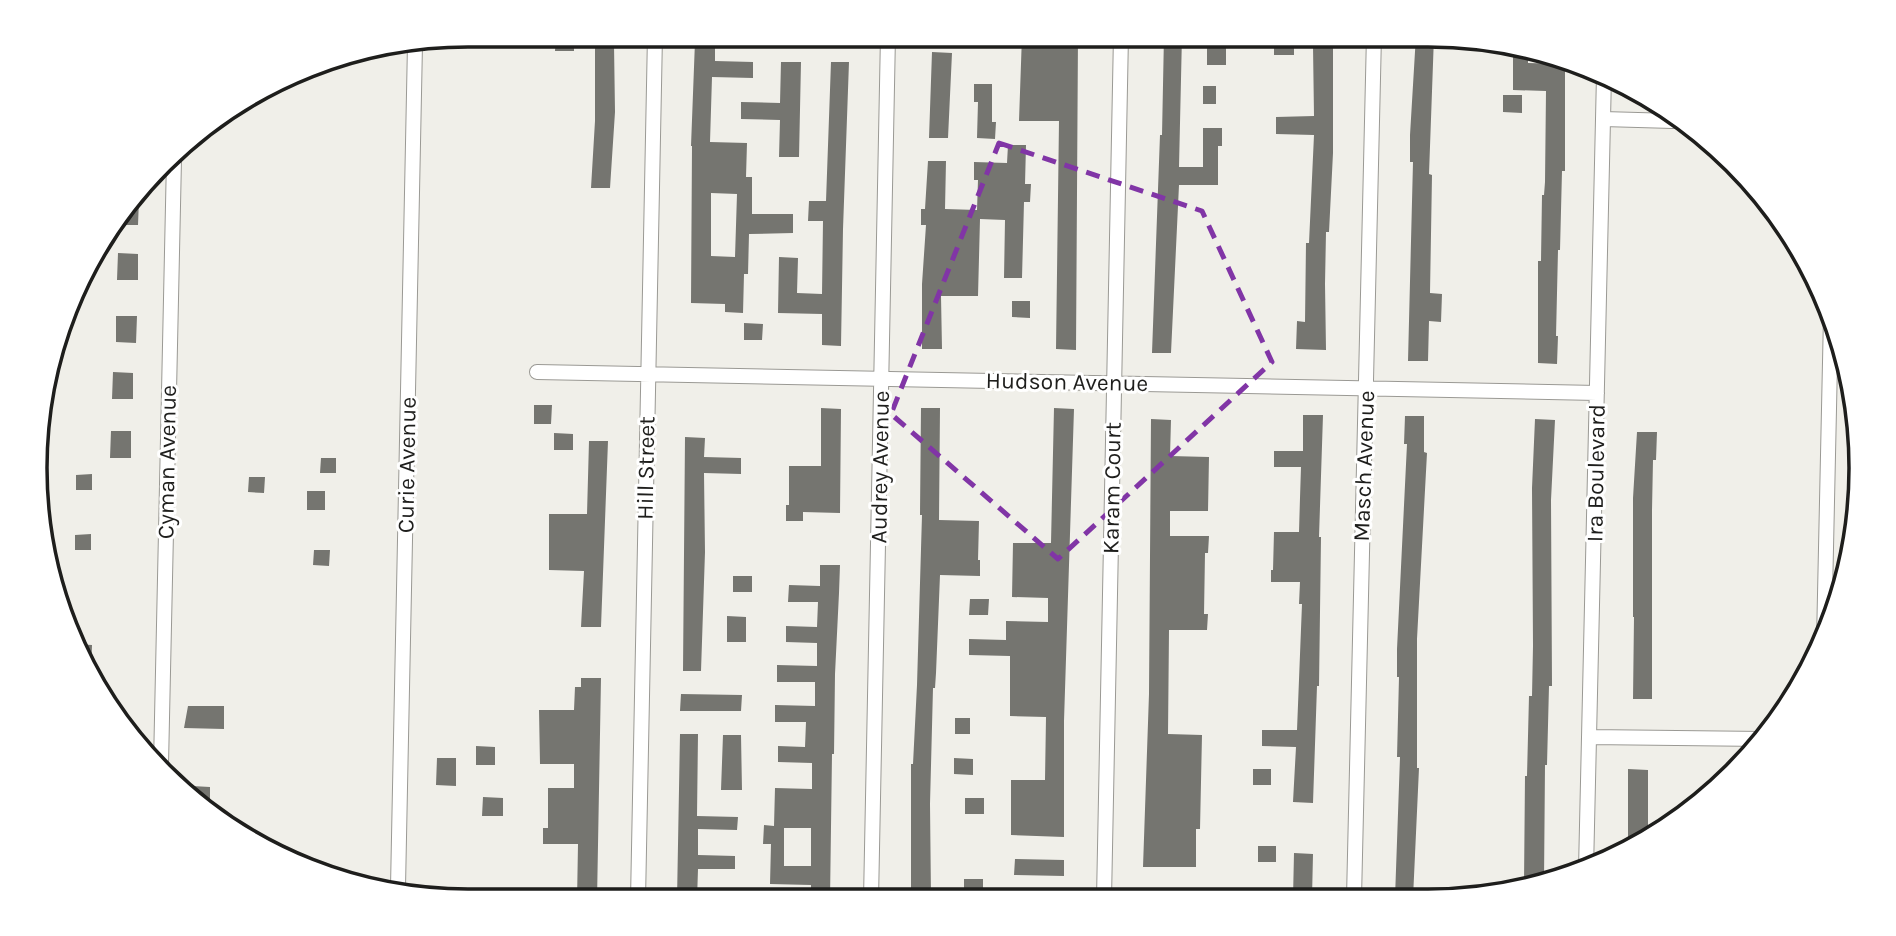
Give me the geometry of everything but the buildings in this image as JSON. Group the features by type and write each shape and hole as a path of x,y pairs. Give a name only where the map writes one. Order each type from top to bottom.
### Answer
{"street":[{"name":"Hill Street","path":"638,889 655,47"},
{"name":"Audrey Avenue","path":"871,889 888,47"},
{"name":"Karam Court","path":"1104,889 1121,47"},
{"name":"Masch Avenue","path":"1353,889 1374,47"},
{"name":"Curie Avenue","path":"398,883 415,51"},
{"name":"Ira Boulevard","path":"1586,858 1604,86"},
{"path":"1604,119 1666,121"},
{"name":"Cyman Avenue","path":"161,756 174,167"},
{"path":"1825,607 1830,347"},
{"name":"Hudson Avenue","path":"537,372 1597,393"},
{"path":"1589,737 1749,739"}],"highlighted area":[{"path":"999,143 1202,211 1272,362 1058,559 891,414"}]}
